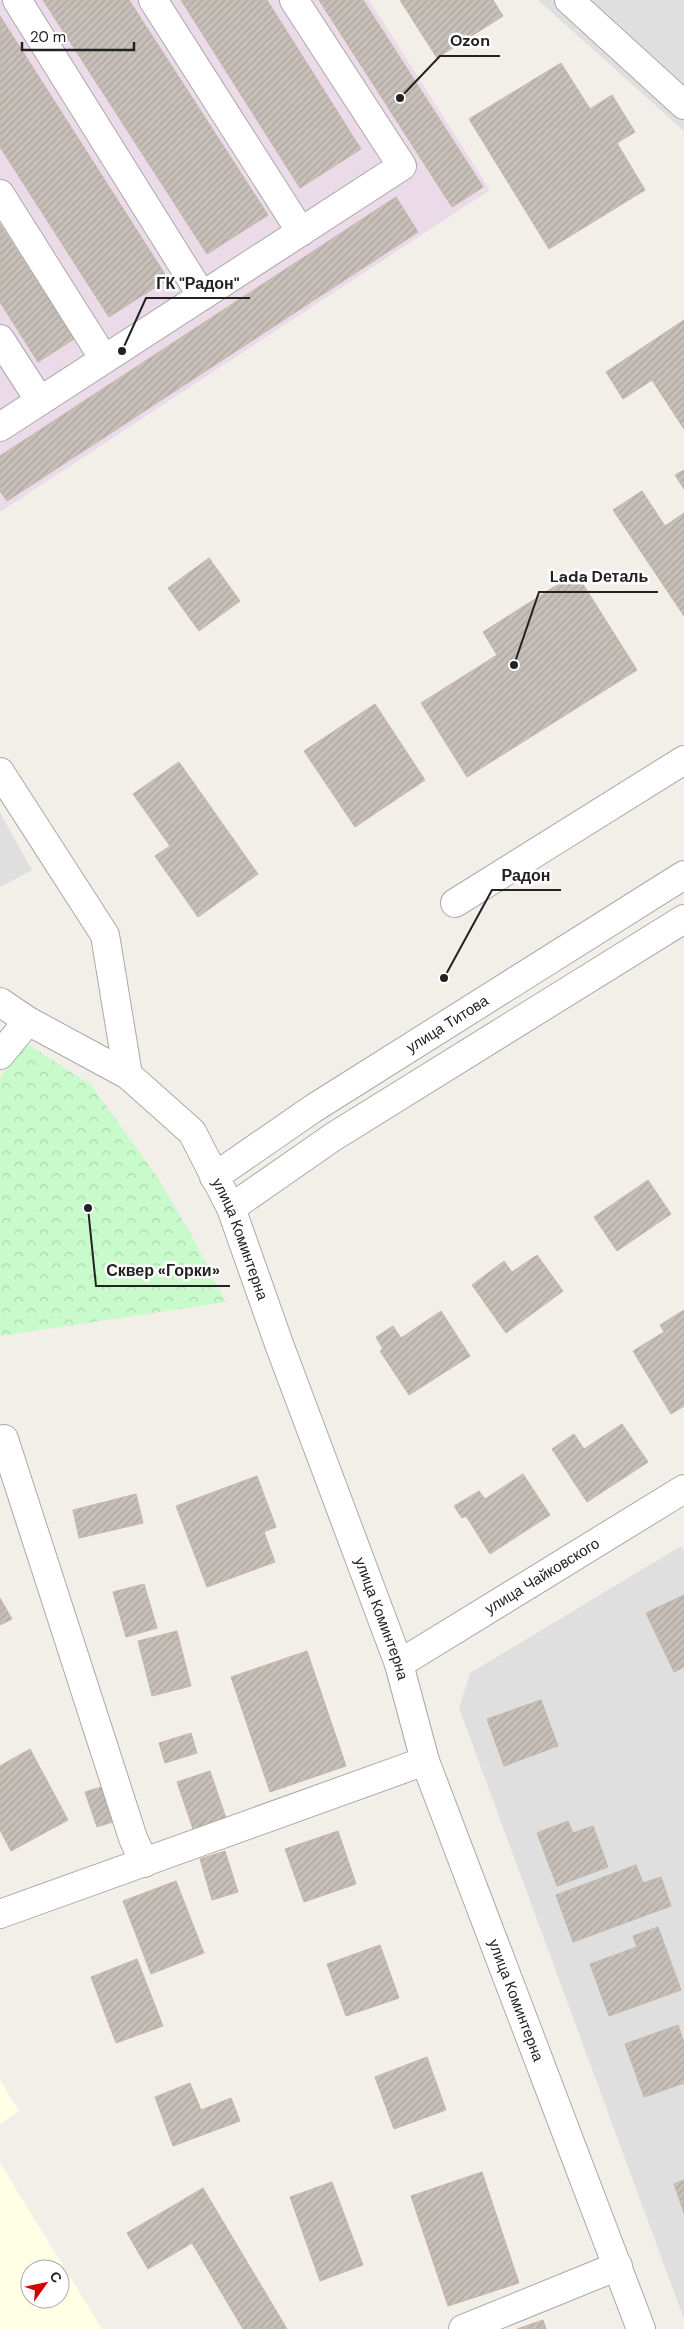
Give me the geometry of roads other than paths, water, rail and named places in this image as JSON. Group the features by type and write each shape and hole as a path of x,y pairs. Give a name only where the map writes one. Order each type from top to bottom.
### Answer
{"street":[{"path":"17,0 202,296"},
{"path":"153,0 301,232"},
{"path":"0,427 402,166 294,0"},
{"path":"568,0 684,105"},
{"path":"0,194 104,359"},
{"path":"0,339 40,401"},
{"path":"455,903 684,760"},
{"path":"0,772 105,935 128,1075"},
{"name":"улица Титова","path":"214,1178 314,1108 684,875"},
{"path":"231,1208 333,1137 684,919"},
{"name":"улица Коминтерна","path":"0,1002 28,1021 128,1075 192,1132 231,1208 279,1344 399,1664 425,1761 641,2329"},
{"path":"0,1054 28,1021"},
{"path":"4,1439 133,1838 144,1863"},
{"name":"улица Чайковского","path":"399,1664 684,1489"},
{"path":"0,1914 425,1761"},
{"path":"463,2329 618,2266"}],"place":[{"name":"Ozon","path":"400,98"},
{"name":"ГК \"Радон\"","path":"122,351"},
{"name":"Lada Dеталь","path":"514,665"},
{"name":"Радон","path":"444,978"},
{"name":"Сквер «Горки»","path":"88,1208"}]}
